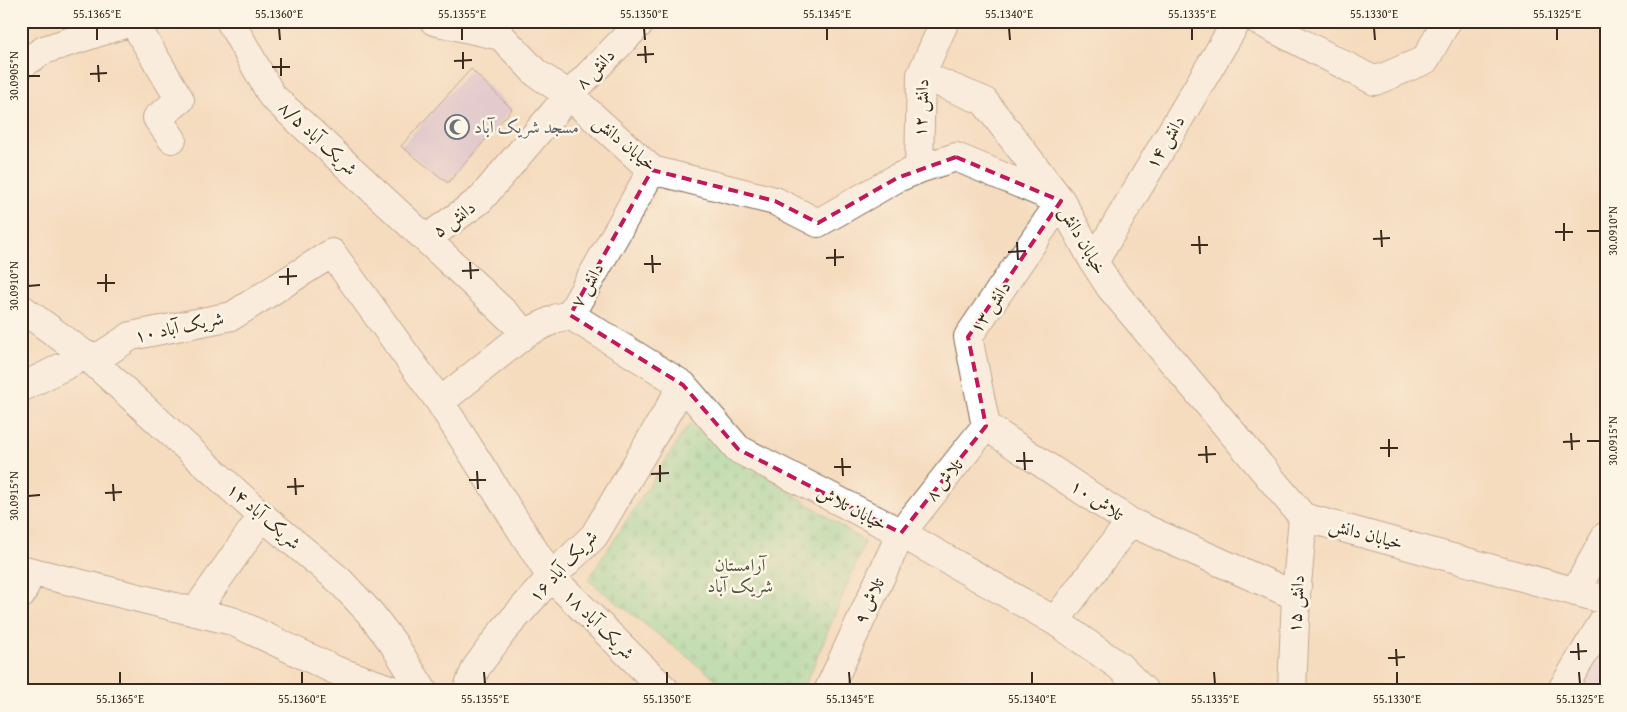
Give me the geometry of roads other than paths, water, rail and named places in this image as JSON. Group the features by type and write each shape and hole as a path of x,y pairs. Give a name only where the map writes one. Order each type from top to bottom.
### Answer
{"street":[{"path":"21,65 44,50 133,21 180,100 157,118 172,139"},
{"name":"شریک آباد ۸/۵","path":"230,21 272,96 426,239"},
{"name":"خیابان دانش","path":"434,21 508,28 536,73 569,95 652,170 775,201 818,222 898,178 956,157 1061,201 1094,262 1110,287 1303,517 1606,600"},
{"name":"دانش ۸","path":"569,95 642,21"},
{"name":"دانش ۱۲","path":"919,169 921,75 945,21"},
{"name":"دانش ۱۴","path":"1094,262 1236,21"},
{"path":"1259,21 1375,80 1425,60 1447,21"},
{"path":"921,75 984,101 1061,201"},
{"name":"دانش ۵","path":"526,333 426,239 480,200 569,95"},
{"name":"دانش ۷","path":"440,402 526,333 557,318 570,315 652,170"},
{"name":"دانش ۱۳","path":"986,426 968,337 1061,201"},
{"name":"شریک آباد ۱۰","path":"21,388 80,358 102,355 131,336 232,316 332,253"},
{"name":"شریک آباد ۱۸","path":"332,253 440,402 551,577 666,691"},
{"name":"شریک آباد ۱۴","path":"21,308 88,357 262,516 339,580 370,613 393,643 423,691"},
{"name":"خیابان تلاش","path":"570,315 683,386 738,449 901,533 1055,621 1119,666 1144,691"},
{"name":"شریک آباد ۱۶","path":"469,691 469,685 476,668 503,631 551,577 594,536 683,386"},
{"name":"تلاش ۱۰","path":"986,426 1130,522 1055,621"},
{"name":"تلاش ۸","path":"901,533 986,426"},
{"path":"195,612 262,516"},
{"name":"دانش ۱۵","path":"1292,691 1296,596 1303,517"},
{"path":"1130,522 1296,596"},
{"name":"تلاش ۹","path":"833,680 901,533"},
{"path":"1575,592 1606,536"},
{"path":"24,579 232,621 330,680 395,691"},
{"path":"1561,691 1606,617"}],"place":[{"name":"مسجد شریک آباد","path":"457,127"}],"park label":[{"name":"آرامستان شریک آباد","path":"740,575"}]}
